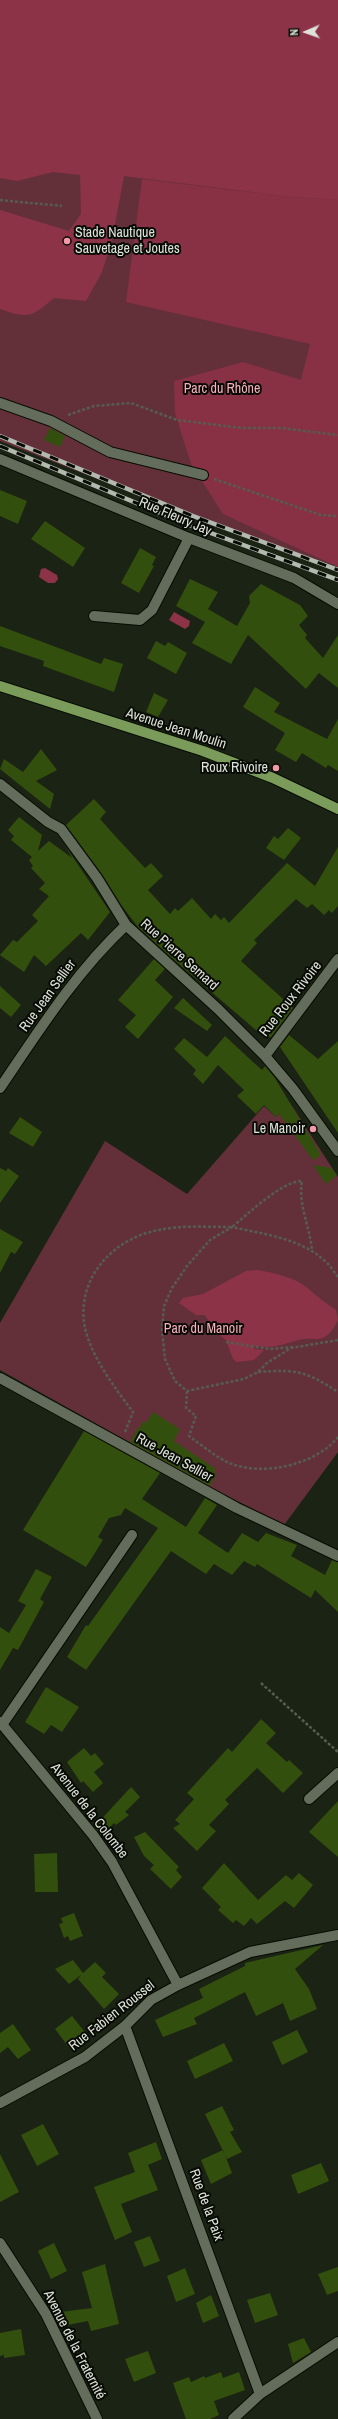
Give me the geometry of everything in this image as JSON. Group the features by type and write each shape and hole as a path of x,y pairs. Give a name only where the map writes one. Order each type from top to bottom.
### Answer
{"main road":[{"name":"Avenue Jean Moulin","path":"0,686 203,752 273,778 338,809"}],"street":[{"path":"0,403 50,421 110,452 203,475"},
{"name":"Rue Fleury Jay","path":"0,459 189,538 294,578 338,604"},
{"path":"94,616 140,620 152,610 189,538"},
{"name":"Rue Pierre Semard","path":"0,784 48,822 62,829 97,878 126,925 218,1009 265,1056 293,1089 338,1151"},
{"name":"Rue Jean Sellier","path":"0,1088 53,1010 102,947 126,925"},
{"name":"Rue Roux Rivoire","path":"265,1056 338,959"},
{"name":"Rue Jean Sellier","path":"0,1378 237,1508 338,1556"},
{"name":"Avenue de la Colombe","path":"132,1535 1,1723 93,1835 112,1862 178,1985"},
{"path":"309,1799 338,1773"},
{"name":"Rue Fabien Roussel","path":"0,2103 85,2057 125,2026 151,2000 178,1985 250,1952 338,1935"},
{"name":"Rue de la Paix","path":"125,2026 260,2394"},
{"name":"Avenue de la Fraternité","path":"0,2243 46,2314 97,2419"},
{"path":"233,2419 260,2394 338,2342"}],"path":[{"path":"0,200 62,206"},
{"path":"50,421 94,406 131,403 177,420 242,428 281,428 338,435"},
{"path":"203,475 321,514 338,516"},
{"path":"187,1391 175,1381 165,1359 162,1330 164,1306 172,1288 187,1266 210,1240 232,1227 294,1181 302,1182 299,1196 311,1234 312,1251"},
{"path":"121,1444 133,1412 115,1389 85,1328 84,1300 99,1263 120,1245 158,1230 177,1227 232,1227 272,1235 312,1251 325,1261 338,1277"},
{"path":"226,1342 256,1347 296,1347 338,1340"},
{"path":"187,1391 244,1379 258,1372 267,1363 296,1347"},
{"path":"258,1372 290,1370 302,1372 320,1380 338,1392"},
{"path":"187,1391 186,1408 196,1416 188,1436 225,1461 246,1468 266,1468 306,1459 330,1447 338,1436"},
{"path":"262,1683 338,1752"}],"green space":[{"path":"0,0 338,0 338,567 201,519 0,441"},
{"name":"Parc du Rhône","path":"142,179 292,197 338,200 338,567 223,514 191,464 175,413 174,381 243,362 301,380 310,344 126,302"},
{"name":"Parc du Manoir","path":"290,1103 338,1177 338,1452 284,1525 210,1487 0,1370 0,1323 105,1141 187,1194 264,1106 276,1117"}],"shaded area":[{"path":"0,0 338,0 338,200 292,197 124,176 112,240 102,272 86,301 54,298 35,312 24,315 0,309 0,210 69,231 81,214 80,175 53,172 17,181 0,178"},
{"path":"45,568 57,575 58,579 55,583 48,583 39,577 41,569"},
{"path":"174,612 190,621 189,626 185,629 169,620"},
{"path":"258,1270 296,1281 336,1310 338,1320 328,1335 324,1338 303,1339 275,1346 255,1346 254,1349 264,1350 254,1360 237,1362 233,1359 226,1340 216,1332 205,1315 196,1315 179,1303 183,1298 203,1294 246,1271"}],"building":[{"path":"50,428 65,436 60,447 44,440"},
{"path":"0,490 27,501 18,524 0,516"},
{"path":"45,521 85,548 73,567 31,539"},
{"path":"140,548 156,557 152,565 154,566 139,593 121,583"},
{"path":"190,579 218,592 208,609 237,626 250,603 249,596 261,584 300,605 308,616 299,625 307,635 305,638 323,658 338,635 338,688 319,673 306,689 248,635 231,664 192,643 205,622 176,606"},
{"path":"0,626 101,664 104,658 123,664 114,692 43,666 44,661 0,646"},
{"path":"156,641 165,646 168,642 187,653 176,674 147,658"},
{"path":"255,687 280,703 274,712 327,739 338,719 338,771 328,765 326,768 302,753 296,762 275,750 285,733 243,707"},
{"path":"154,693 168,700 158,717 146,712"},
{"path":"41,749 57,770 36,781 54,794 50,809 0,769 4,759 23,772"},
{"path":"94,799 106,812 100,819 117,838 145,868 151,863 163,876 148,890 170,914 175,908 178,911 192,898 211,919 215,914 221,920 224,917 229,923 287,863 315,886 338,847 338,906 332,913 329,910 324,915 312,904 307,908 296,899 254,940 257,943 241,961 293,1008 271,1037 264,1037 173,959 138,927 122,906 102,874 66,825"},
{"path":"19,817 42,835 38,851 49,841 72,858 66,847 110,912 88,940 81,933 46,966 34,955 24,972 0,955 13,940 17,942 38,921 32,915 49,896 39,889 45,883 31,868 33,866 29,860 32,857 11,840 14,836 8,830"},
{"path":"288,828 301,838 284,860 266,848 274,836 278,839"},
{"path":"154,959 165,969 155,980 173,997 138,1039 125,1027 136,1015 118,1000"},
{"path":"0,986 21,1005 11,1017 0,1008"},
{"path":"183,998 212,1025 207,1031 174,1008"},
{"path":"289,1035 318,1059 338,1041 338,1133 280,1047"},
{"path":"225,1036 262,1070 265,1066 275,1078 321,1155 313,1160 279,1114 276,1117 264,1105 256,1114 237,1096 244,1090 218,1065 203,1084 193,1074 196,1070 174,1049 184,1038 207,1057"},
{"path":"20,1117 42,1132 33,1147 9,1133"},
{"path":"313,1165 331,1168 337,1175 326,1184"},
{"path":"0,1168 6,1171 8,1168 19,1176 0,1203"},
{"path":"0,1229 23,1242 15,1254 11,1252 0,1273"},
{"path":"153,1412 180,1429 174,1441 216,1469 214,1472 217,1474 210,1486 130,1442 138,1427 140,1428 143,1421 146,1423"},
{"path":"84,1431 160,1473 142,1499 186,1527 205,1498 217,1505 198,1533 228,1553 242,1533 258,1542 266,1533 297,1545 291,1556 325,1575 332,1560 338,1562 338,1612 315,1590 311,1598 257,1564 255,1567 244,1561 232,1575 214,1564 206,1574 171,1551 86,1670 67,1657 86,1625 88,1626 158,1528 125,1508 121,1515 109,1518 98,1537 103,1540 86,1567 23,1530"},
{"path":"36,1569 52,1577 40,1599 44,1602 18,1650 13,1648 0,1670 0,1627 9,1633 26,1605 18,1601"},
{"path":"46,1687 79,1707 62,1732 51,1725 44,1734 25,1722"},
{"path":"261,1719 276,1733 266,1743 287,1762 289,1760 303,1773 283,1793 257,1768 225,1800 229,1804 209,1825 216,1831 197,1851 173,1828 180,1824 175,1820 194,1799 187,1793 228,1748 232,1752"},
{"path":"84,1748 91,1756 95,1753 104,1764 94,1772 103,1783 93,1792 83,1781 81,1783 67,1762"},
{"path":"131,1787 140,1797 125,1812 129,1815 116,1825 114,1823 101,1836 94,1827"},
{"path":"338,1801 338,1857 309,1832"},
{"path":"145,1832 179,1867 176,1870 182,1877 171,1889 150,1869 154,1865 144,1856 134,1837"},
{"path":"57,1853 58,1892 35,1892 34,1854"},
{"path":"224,1863 258,1900 286,1875 292,1880 299,1873 313,1885 294,1908 285,1901 257,1924 251,1918 244,1926 236,1920 233,1923 218,1910 221,1907 202,1888"},
{"path":"74,1913 83,1936 70,1941 68,1936 64,1938 59,1924 63,1923 61,1918"},
{"path":"323,1945 295,1969 309,1989 317,2009 290,2021 283,2003 256,2016 245,1992 194,2018 197,2024 163,2037 155,2020 203,1998 199,1989 245,1966 245,1963"},
{"path":"73,1960 83,1973 95,1962 106,1973 102,1977 119,1994 104,2009 78,1979 81,1975 69,1984 55,1969"},
{"path":"72,2016 88,2036 70,2049 55,2029"},
{"path":"13,2024 31,2050 18,2059 8,2047 0,2053 0,2033"},
{"path":"297,2030 308,2052 282,2065 272,2042"},
{"path":"224,2043 233,2061 195,2079 187,2061"},
{"path":"222,2106 234,2130 230,2132 242,2152 227,2159 205,2114"},
{"path":"43,2124 59,2154 37,2166 21,2135"},
{"path":"156,2142 162,2159 148,2165 158,2190 121,2204 132,2232 115,2240 94,2187 135,2172 128,2153"},
{"path":"223,2150 232,2173 211,2184 201,2160"},
{"path":"0,2154 19,2192 0,2202"},
{"path":"321,2163 329,2181 298,2194 291,2175"},
{"path":"150,2236 160,2261 144,2267 134,2242"},
{"path":"54,2243 67,2271 51,2279 38,2251"},
{"path":"105,2264 119,2324 91,2331 88,2321 62,2326 60,2312 92,2308 82,2272"},
{"path":"338,2267 338,2291 327,2295 318,2274"},
{"path":"185,2268 195,2294 176,2302 167,2276"},
{"path":"270,2293 278,2315 255,2323 247,2300"},
{"path":"211,2295 219,2316 203,2323 196,2303"},
{"path":"21,2329 25,2355 4,2358 4,2355 0,2356 0,2333"},
{"path":"304,2338 311,2352 293,2363 288,2344"},
{"path":"148,2351 156,2373 134,2382 125,2359"},
{"path":"221,2372 223,2378 239,2372 245,2390 214,2401 219,2415 210,2419 186,2419 173,2383 189,2377 191,2382 204,2376 205,2378"}],"railway":[{"path":"0,436 193,516 338,570"},
{"path":"0,446 189,525 338,580"}],"place":[{"name":"Stade Nautique Sauvetage et Joutes","path":"67,241"},
{"name":"Roux Rivoire","path":"276,768"},
{"name":"Le Manoir","path":"313,1129"}]}
